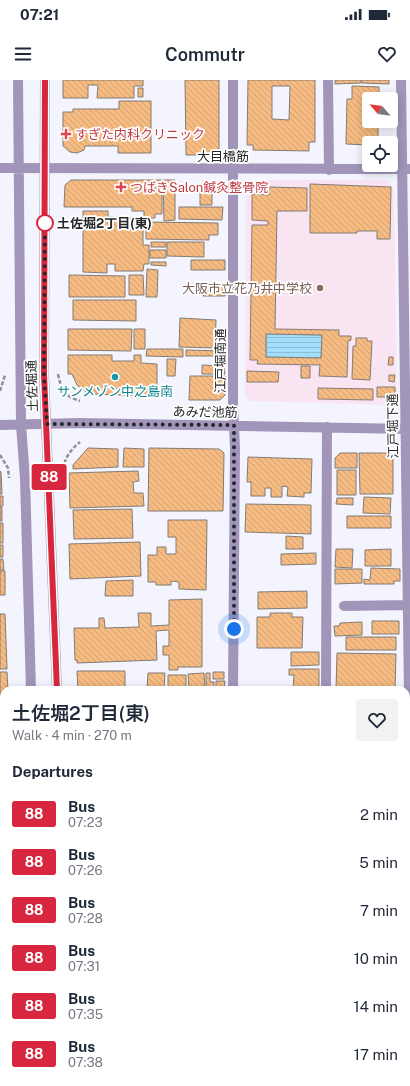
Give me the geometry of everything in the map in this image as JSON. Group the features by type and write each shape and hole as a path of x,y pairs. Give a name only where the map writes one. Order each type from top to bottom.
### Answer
{"street":[{"name":"土佐堀通","path":"18,80 21,425 25,478 31,686"},
{"name":"土佐堀通","path":"45,80 44,374 57,686"},
{"name":"江戸堀南通","path":"233,80 233,686"},
{"path":"328,80 329,170"},
{"name":"江戸堀下通","path":"401,80 406,169 410,686"},
{"path":"0,168 18,168"},
{"name":"大目橋筋","path":"18,168 406,169"},
{"name":"あみだ池筋","path":"0,425 234,425 408,429"},
{"path":"326,686 327,427"},
{"path":"344,606 409,605"},
{"name":"江戸堀下通","path":"410,710 410,772"}],"path":[{"path":"58,374 61,388 66,394 80,401"},
{"path":"0,391 5,375"},
{"path":"62,477 63,463 72,449 80,442"},
{"path":"0,455 8,468 9,478"}],"shaded area":[{"name":"大阪市立花乃井中学校","path":"254,180 387,180 394,188 397,398 391,405 250,401 245,395 246,189"}],"water":[{"path":"266,334 322,335 321,358 266,357"}],"building":[{"path":"63,80 143,80 143,86 134,86 134,98 97,98 98,85 88,85 88,98 63,98"},
{"path":"185,80 219,80 219,151 214,151 214,155 186,155"},
{"path":"248,80 315,80 315,142 309,142 309,151 253,150 253,145 247,145","holes":["272,86 290,86 289,120 272,119"]},
{"path":"335,80 361,80 361,83 335,84"},
{"path":"362,80 389,80 389,84 362,83"},
{"path":"352,86 379,87 379,92 362,92 362,128 378,128 378,136 362,136 362,145 346,144 347,99 352,99"},
{"path":"138,88 143,88 143,97 138,97"},
{"path":"119,101 151,101 151,153 118,153 118,146 85,146 84,150 77,153 70,152 63,146 63,112 73,112 73,109 119,109"},
{"path":"71,180 162,180 162,214 155,214 155,218 144,218 144,211 132,211 132,207 64,207 65,185"},
{"path":"163,180 175,180 175,220 164,221"},
{"path":"310,184 391,187 390,239 377,239 377,231 357,231 357,233 310,233"},
{"path":"269,187 307,188 307,211 277,211 275,329 339,330 339,336 351,336 351,340 348,341 347,377 319,376 320,365 257,364 258,360 250,360 252,225 268,225 268,221 252,220 252,194 269,195","holes":["266,334 322,335 321,358 266,357"]},
{"path":"200,188 212,188 212,205 200,205"},
{"path":"179,207 223,207 222,220 179,219"},
{"path":"83,211 108,211 108,217 133,218 133,221 143,221 143,245 149,245 149,264 144,264 143,271 115,271 115,264 107,264 107,273 83,272"},
{"path":"146,222 218,223 218,235 209,235 209,240 146,239"},
{"path":"151,242 166,242 166,247 151,247"},
{"path":"167,242 204,242 204,257 167,256"},
{"path":"150,250 166,250 166,258 150,258"},
{"path":"191,260 225,260 225,270 191,270"},
{"path":"151,262 166,262 166,266 151,265"},
{"path":"147,269 158,270 157,297 146,297"},
{"path":"69,275 125,276 125,297 69,297"},
{"path":"129,275 143,275 144,295 129,295"},
{"path":"203,285 225,285 225,296 203,296"},
{"path":"73,300 136,300 136,321 73,320"},
{"path":"180,318 216,320 215,348 179,347"},
{"path":"68,329 132,329 131,351 68,350"},
{"path":"134,329 145,329 145,349 134,349"},
{"path":"356,338 367,338 367,341 372,341 370,380 352,379 353,346 356,346"},
{"path":"147,349 183,349 183,357 146,356"},
{"path":"186,350 224,351 224,356 186,356"},
{"name":"サンメゾン中之島南","path":"68,355 112,355 112,361 134,361 134,355 141,355 141,363 157,364 157,396 89,394 77,385 72,374 68,374"},
{"path":"389,357 393,357 393,365 388,365"},
{"path":"167,359 176,359 175,376 167,376"},
{"path":"202,365 224,366 225,374 202,374"},
{"path":"301,366 310,366 310,378 301,378"},
{"path":"247,371 279,372 278,382 247,382"},
{"path":"389,375 395,375 394,382 389,381"},
{"path":"190,376 225,376 225,395 220,400 189,400"},
{"path":"377,387 395,387 395,397 377,397"},
{"path":"318,388 373,389 373,400 318,399"},
{"path":"88,448 118,449 118,467 73,469 73,465"},
{"path":"124,448 144,449 144,467 123,467"},
{"path":"149,448 219,449 224,453 223,511 148,511"},
{"path":"340,453 357,453 357,468 335,468 335,458"},
{"path":"359,453 388,453 393,459 393,494 360,494"},
{"path":"248,457 312,459 311,493 304,493 304,497 287,496 288,487 282,486 282,497 271,497 271,488 265,488 265,496 251,496 251,482 247,482"},
{"path":"337,470 356,470 356,495 337,495"},
{"path":"0,471 1,472 2,494 0,494"},
{"path":"138,471 139,481 133,482 134,493 143,493 144,506 70,508 69,473"},
{"path":"0,496 3,496 3,506 0,506"},
{"path":"364,497 391,498 390,514 363,513"},
{"path":"337,498 353,498 353,505 336,504"},
{"path":"246,504 311,505 311,534 245,532"},
{"path":"0,507 2,507 2,521 0,521"},
{"path":"132,509 133,538 74,539 73,510"},
{"path":"347,516 391,516 391,528 347,528"},
{"path":"168,520 207,520 206,590 179,589 179,582 171,581 171,585 156,585 156,582 148,582 148,555 157,555 157,547 166,547 166,554 176,554 176,537 168,537"},
{"path":"0,523 3,523 3,543 0,543"},
{"path":"286,536 303,537 303,549 286,549"},
{"path":"140,542 141,576 70,579 69,544"},
{"path":"0,545 3,545 3,557 0,557"},
{"path":"336,549 353,549 352,568 335,567"},
{"path":"391,549 391,566 365,566 365,550"},
{"path":"316,553 316,564 281,565 281,554"},
{"path":"0,559 3,559 4,570 0,570"},
{"path":"371,568 400,569 400,581 394,581 394,584 364,584 364,579 370,580"},
{"path":"335,569 362,569 362,583 335,584"},
{"path":"0,571 5,571 5,595 0,595"},
{"path":"133,580 133,596 105,596 106,581"},
{"path":"307,591 307,608 258,609 258,592"},
{"path":"202,599 202,667 178,667 178,670 169,670 169,655 163,655 163,646 169,646 169,630 156,631 157,660 77,663 77,660 75,660 74,628 99,628 99,618 104,618 105,628 139,627 138,613 151,613 151,626 169,625 169,600"},
{"path":"270,613 292,613 292,617 303,617 302,648 257,648 257,617 270,617"},
{"path":"0,614 5,614 7,669 0,669"},
{"path":"372,621 399,621 399,634 372,634"},
{"path":"362,622 362,635 335,636 334,626 339,626 340,623"},
{"path":"346,637 396,637 396,650 346,650"},
{"path":"291,652 319,652 319,665 291,666"},
{"path":"337,653 396,654 395,686 336,686"},
{"path":"289,669 319,669 319,686 293,686 294,675 289,675"},
{"path":"77,671 125,671 125,686 78,686"},
{"path":"0,672 7,672 8,686 0,686"},
{"path":"213,672 224,672 224,679 213,679"},
{"path":"148,673 165,673 164,686 147,686"},
{"path":"204,673 205,686 189,686 188,674"},
{"path":"206,673 210,673 210,682 214,682 214,686 206,686"},
{"path":"168,675 186,675 186,686 168,686"},
{"path":"216,681 225,681 224,686 216,686"}],"bus line":[{"name":"88","path":"45,80 44,374 57,686"}],"place":[{"name":"すぎた内科クリニック","path":"66,134"},
{"name":"つばきSalon鍼灸整骨院","path":"121,187"},
{"name":"土佐堀2丁目(東)","path":"45,223"},
{"name":"大阪市立花乃井中学校","path":"320,288"},
{"name":"サンメゾン中之島南","path":"115,377"}],"route":[{"path":"45,223 44,374 47,424 80,422 234,425 234,629"}]}
